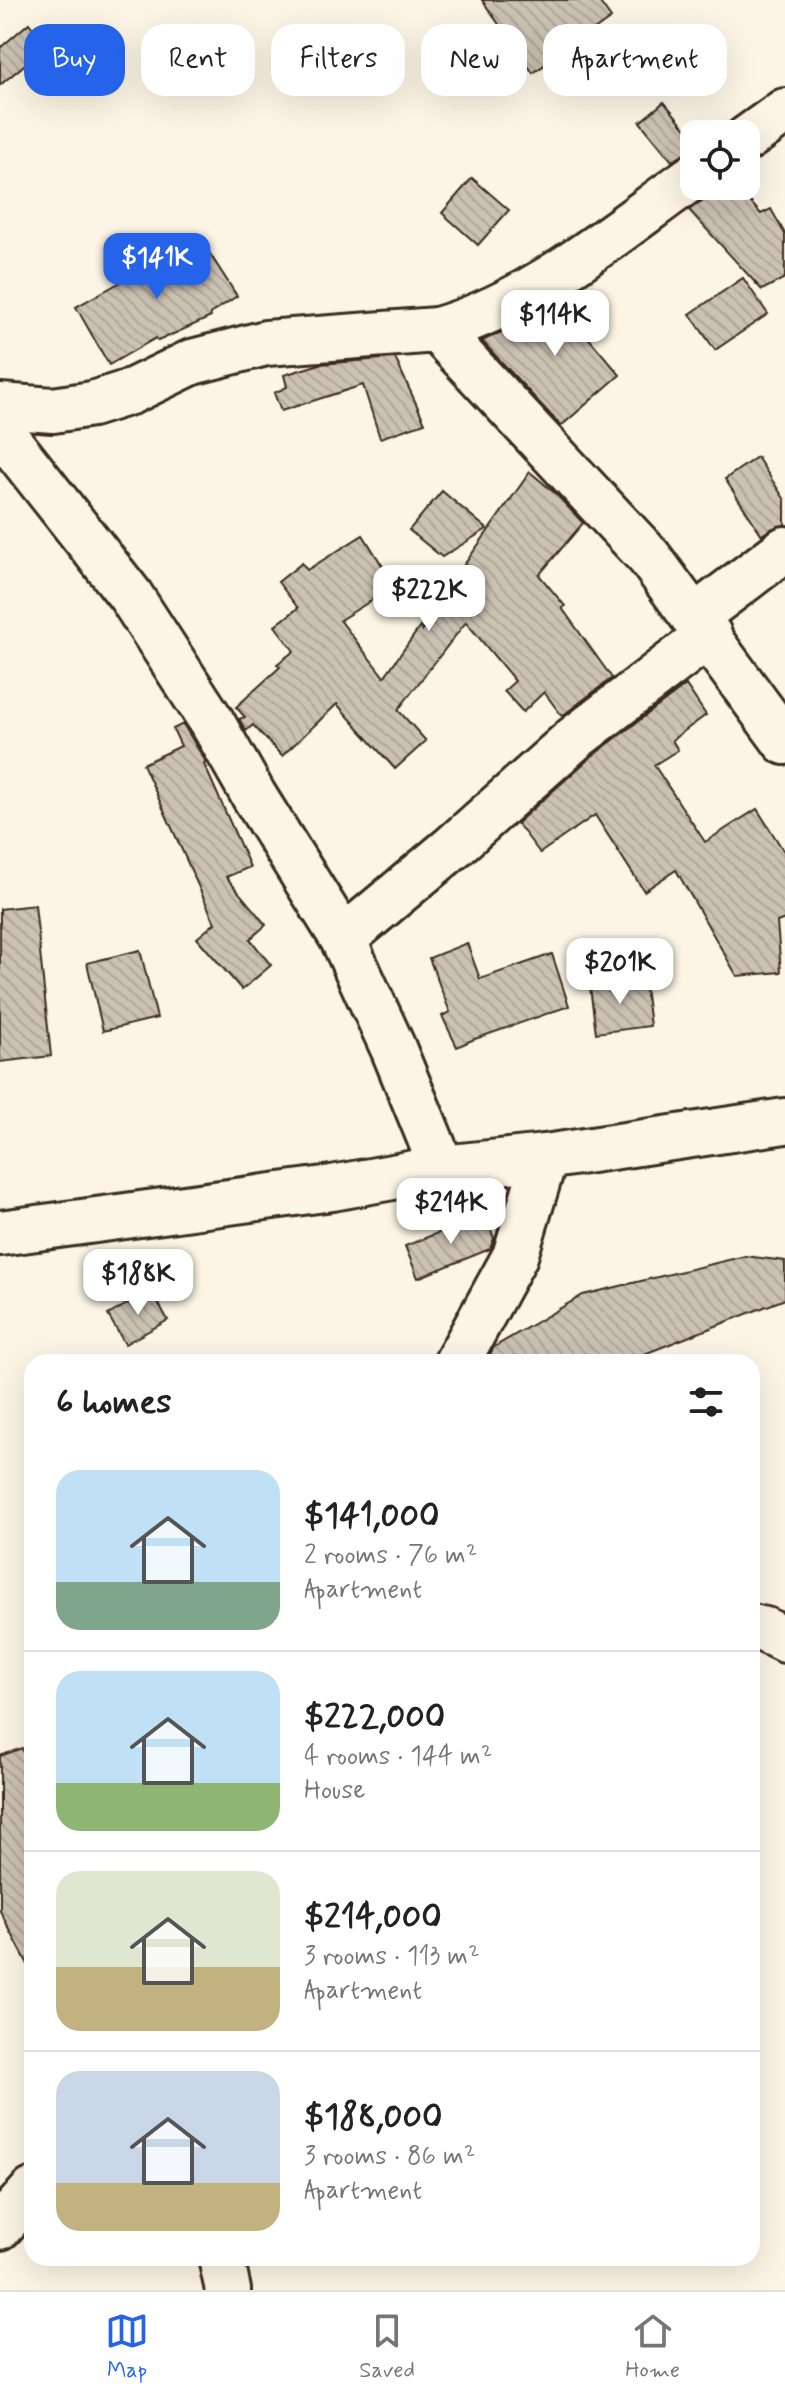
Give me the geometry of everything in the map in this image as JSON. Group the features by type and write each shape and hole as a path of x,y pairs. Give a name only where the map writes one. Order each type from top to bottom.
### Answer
{"street":[{"path":"760,129 785,111"},
{"path":"0,406 53,410 92,404 130,392 192,362 266,343 437,330 464,322 528,290 680,186"},
{"path":"437,330 649,557 785,742"},
{"path":"0,430 130,595 212,722 343,939 393,1048 442,1168"},
{"path":"343,939 454,846 785,549"},
{"path":"0,1233 785,1121"},
{"path":"461,1354 515,1256 545,1157"},
{"path":"760,1629 785,1640"},
{"path":"0,2227 24,2200"},
{"path":"223,2266 228,2290"}],"building":[{"path":"482,0 598,0 611,18 602,24 543,24 543,66 533,73 527,64 527,24 499,24"},
{"path":"24,27 24,65 0,85 0,48"},
{"path":"664,102 680,121 680,157 672,161 640,122"},
{"path":"472,178 509,210 478,245 442,213"},
{"path":"703,200 748,200 761,214 771,209 785,234 785,278 762,290 689,210"},
{"path":"199,237 237,296 210,314 211,317 158,341 156,338 109,365 76,307 126,279 123,274"},
{"path":"743,278 768,314 715,350 690,314"},
{"path":"578,290 590,310 574,321 620,375 561,426 482,341"},
{"path":"395,358 425,423 380,438 363,385 281,411 274,393 287,387 284,375 320,364"},
{"path":"757,457 785,500 785,525 762,535 725,479"},
{"path":"530,472 583,523 539,575 565,606 562,608 612,678 562,716 544,692 523,712 504,691 515,681 466,622 398,710 426,741 395,769 337,704 282,756 253,725 246,731 239,719 245,717 236,707 280,667 277,664 294,651 275,626 298,608 278,582 302,563 307,570 363,535 395,586 340,620 384,677 463,575 459,572"},
{"path":"442,491 487,529 442,557 409,530"},
{"path":"686,685 706,715 672,740 678,750 654,765 705,842 757,809 785,853 785,919 777,922 781,972 737,976 676,870 644,891 595,815 540,853 517,823 591,757"},
{"path":"183,724 206,762 204,764 250,867 226,877 266,925 250,939 271,965 242,990 197,938 215,923 143,764 181,746 173,729"},
{"path":"35,905 51,1056 0,1062 0,909"},
{"path":"467,943 480,979 552,954 569,1006 457,1047 442,1016 450,1012 429,958"},
{"path":"140,950 157,1018 103,1031 87,963"},
{"path":"644,979 650,1026 596,1033 590,987"},
{"path":"485,1214 494,1238 490,1249 418,1278 405,1246"},
{"path":"745,1256 785,1261 785,1299 644,1354 490,1354 494,1347 583,1295"},
{"path":"151,1290 168,1320 125,1344 108,1315"},
{"path":"22,1748 24,1753 24,1957 0,1911 0,1756"}]}
